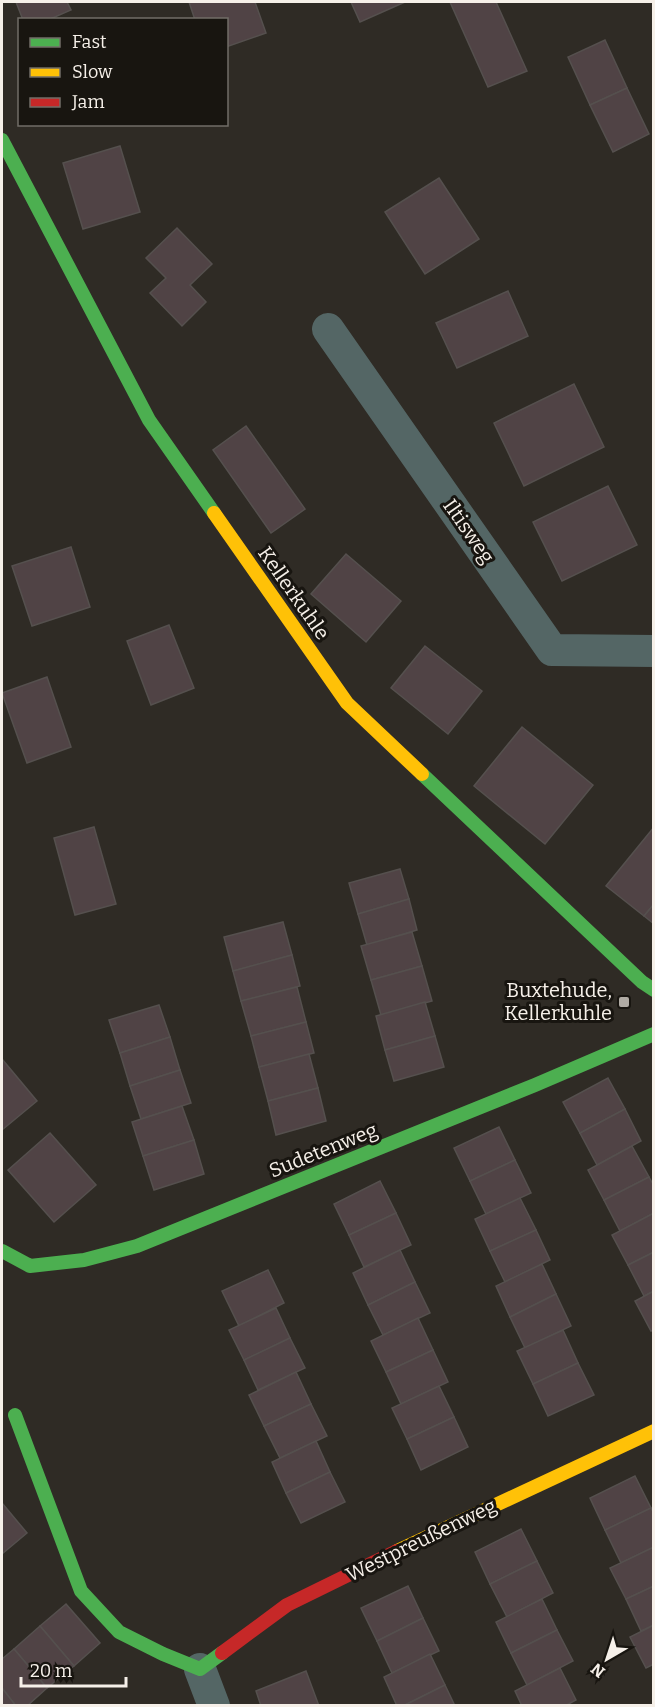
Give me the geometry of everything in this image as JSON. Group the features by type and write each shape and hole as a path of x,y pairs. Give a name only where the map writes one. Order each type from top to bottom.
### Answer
{"street":[{"name":"Kellerkuhle","path":"2,140 149,420 347,703 642,982 654,990"},
{"name":"Iltisweg","path":"328,329 552,650 654,651"},
{"name":"Sudetenweg","path":"2,1251 30,1266 84,1260 137,1246 654,1034"},
{"path":"15,1415 81,1591 119,1632 200,1669 214,1706"},
{"name":"Westpreußenweg","path":"200,1669 287,1605 454,1523 654,1431"}],"building":[{"path":"16,2 67,2 71,10 53,18 22,18"},
{"path":"189,2 255,2 266,33 228,46 228,18 194,18"},
{"path":"351,2 405,2 360,22"},
{"path":"450,2 496,2 527,71 488,87"},
{"path":"605,40 627,88 590,105 568,57"},
{"path":"627,88 649,134 613,152 590,105"},
{"path":"120,146 140,212 83,229 63,163"},
{"path":"439,178 479,239 425,274 385,212"},
{"path":"177,228 212,264 190,285 206,302 182,326 150,293 166,278 146,258"},
{"path":"508,291 528,336 457,368 436,323"},
{"path":"574,384 604,447 524,486 494,423"},
{"path":"246,426 305,509 271,533 213,450"},
{"path":"608,486 637,545 562,581 533,522"},
{"path":"71,547 90,607 32,626 12,566"},
{"path":"346,554 401,601 366,642 311,594"},
{"path":"169,625 194,688 151,705 127,641"},
{"path":"425,646 482,691 448,734 391,688"},
{"path":"47,677 71,747 27,763 2,693"},
{"path":"522,727 593,785 545,844 474,786"},
{"path":"94,827 116,904 75,915 54,838"},
{"path":"654,827 654,904 644,916 606,886"},
{"path":"400,869 409,899 358,914 349,883"},
{"path":"409,899 417,930 367,945 358,914"},
{"path":"654,904 654,924 644,916"},
{"path":"283,922 292,955 233,971 224,937"},
{"path":"412,932 422,966 371,980 361,946"},
{"path":"292,955 300,986 241,1001 233,971"},
{"path":"422,966 432,1001 381,1015 371,980"},
{"path":"297,987 306,1022 251,1036 241,1001"},
{"path":"425,1002 435,1036 385,1050 376,1016"},
{"path":"159,1005 170,1037 120,1053 109,1020"},
{"path":"306,1022 314,1053 259,1067 251,1036"},
{"path":"435,1036 444,1067 394,1081 385,1050"},
{"path":"170,1037 180,1070 130,1086 120,1053"},
{"path":"309,1054 318,1088 268,1101 259,1067"},
{"path":"2,1059 37,1101 2,1130"},
{"path":"180,1070 191,1103 141,1119 130,1086"},
{"path":"608,1078 625,1109 580,1133 563,1102"},
{"path":"318,1088 326,1121 276,1135 268,1101"},
{"path":"182,1106 194,1140 143,1156 132,1122"},
{"path":"625,1109 641,1141 597,1165 580,1133"},
{"path":"499,1127 515,1160 470,1181 454,1148"},
{"path":"50,1133 96,1185 54,1222 8,1170"},
{"path":"194,1140 204,1174 154,1190 143,1156"},
{"path":"632,1146 649,1177 604,1200 588,1170"},
{"path":"515,1160 531,1193 486,1214 470,1181"},
{"path":"649,1177 654,1186 654,1213 620,1231 604,1200"},
{"path":"380,1181 396,1213 349,1235 334,1204"},
{"path":"520,1198 536,1230 490,1251 475,1219"},
{"path":"396,1213 411,1245 364,1267 349,1235"},
{"path":"654,1213 654,1252 628,1265 612,1235"},
{"path":"536,1230 550,1260 505,1282 490,1251"},
{"path":"400,1250 415,1282 368,1305 353,1273"},
{"path":"654,1252 654,1291 644,1296 628,1265"},
{"path":"542,1264 556,1294 510,1317 496,1286"},
{"path":"268,1270 284,1303 239,1326 222,1291"},
{"path":"415,1282 430,1313 383,1335 368,1305"},
{"path":"654,1291 654,1330 651,1331 635,1301"},
{"path":"556,1294 571,1326 525,1348 510,1317"},
{"path":"276,1308 290,1338 244,1360 229,1330"},
{"path":"418,1318 433,1350 386,1372 371,1341"},
{"path":"563,1330 578,1363 533,1384 517,1351"},
{"path":"290,1338 305,1368 258,1390 244,1360"},
{"path":"433,1350 448,1382 401,1404 386,1372"},
{"path":"578,1363 594,1395 548,1416 533,1384"},
{"path":"296,1372 311,1404 264,1426 249,1395"},
{"path":"439,1386 454,1417 407,1439 392,1408"},
{"path":"311,1404 327,1436 280,1458 264,1426"},
{"path":"454,1417 468,1447 421,1470 407,1439"},
{"path":"316,1441 330,1472 286,1493 272,1462"},
{"path":"330,1472 345,1502 301,1523 286,1493"},
{"path":"635,1476 651,1508 605,1530 590,1498"},
{"path":"2,1503 27,1533 2,1554"},
{"path":"651,1508 654,1514 654,1547 621,1563 605,1530"},
{"path":"521,1529 537,1561 490,1584 475,1552"},
{"path":"654,1547 654,1586 626,1599 610,1568"},
{"path":"537,1561 553,1593 507,1617 490,1584"},
{"path":"408,1586 423,1618 377,1641 361,1608"},
{"path":"654,1586 654,1625 641,1631 626,1599"},
{"path":"542,1599 557,1630 511,1653 496,1622"},
{"path":"66,1604 100,1643 74,1666 40,1626"},
{"path":"423,1618 439,1651 392,1673 377,1641"},
{"path":"654,1625 654,1664 646,1668 630,1637"},
{"path":"40,1626 74,1666 47,1688 14,1649"},
{"path":"557,1630 573,1661 527,1685 511,1653"},
{"path":"14,1649 47,1688 27,1706 16,1706 2,1688 2,1659"},
{"path":"430,1654 445,1685 403,1706 397,1706 384,1677"},
{"path":"560,1668 576,1700 565,1706 522,1706 515,1691"},
{"path":"306,1671 319,1706 261,1706 256,1691"},
{"path":"445,1685 455,1706 403,1706"},
{"path":"2,1688 16,1706 2,1706"}],"traffic: fast":[{"path":"2,140 149,420 214,513"},
{"path":"422,774 642,982 654,990"},
{"path":"2,1251 30,1266 84,1260 137,1246 535,1085 654,1034"},
{"path":"15,1415 81,1591 119,1632 163,1654 200,1669 222,1653"}],"traffic: slow":[{"path":"214,513 347,703 422,774"},
{"path":"397,1551 654,1431"}],"traffic: jam":[{"path":"222,1653 287,1605 397,1551"}],"place":[{"name":"Buxtehude, Kellerkuhle","path":"624,1002"}]}
